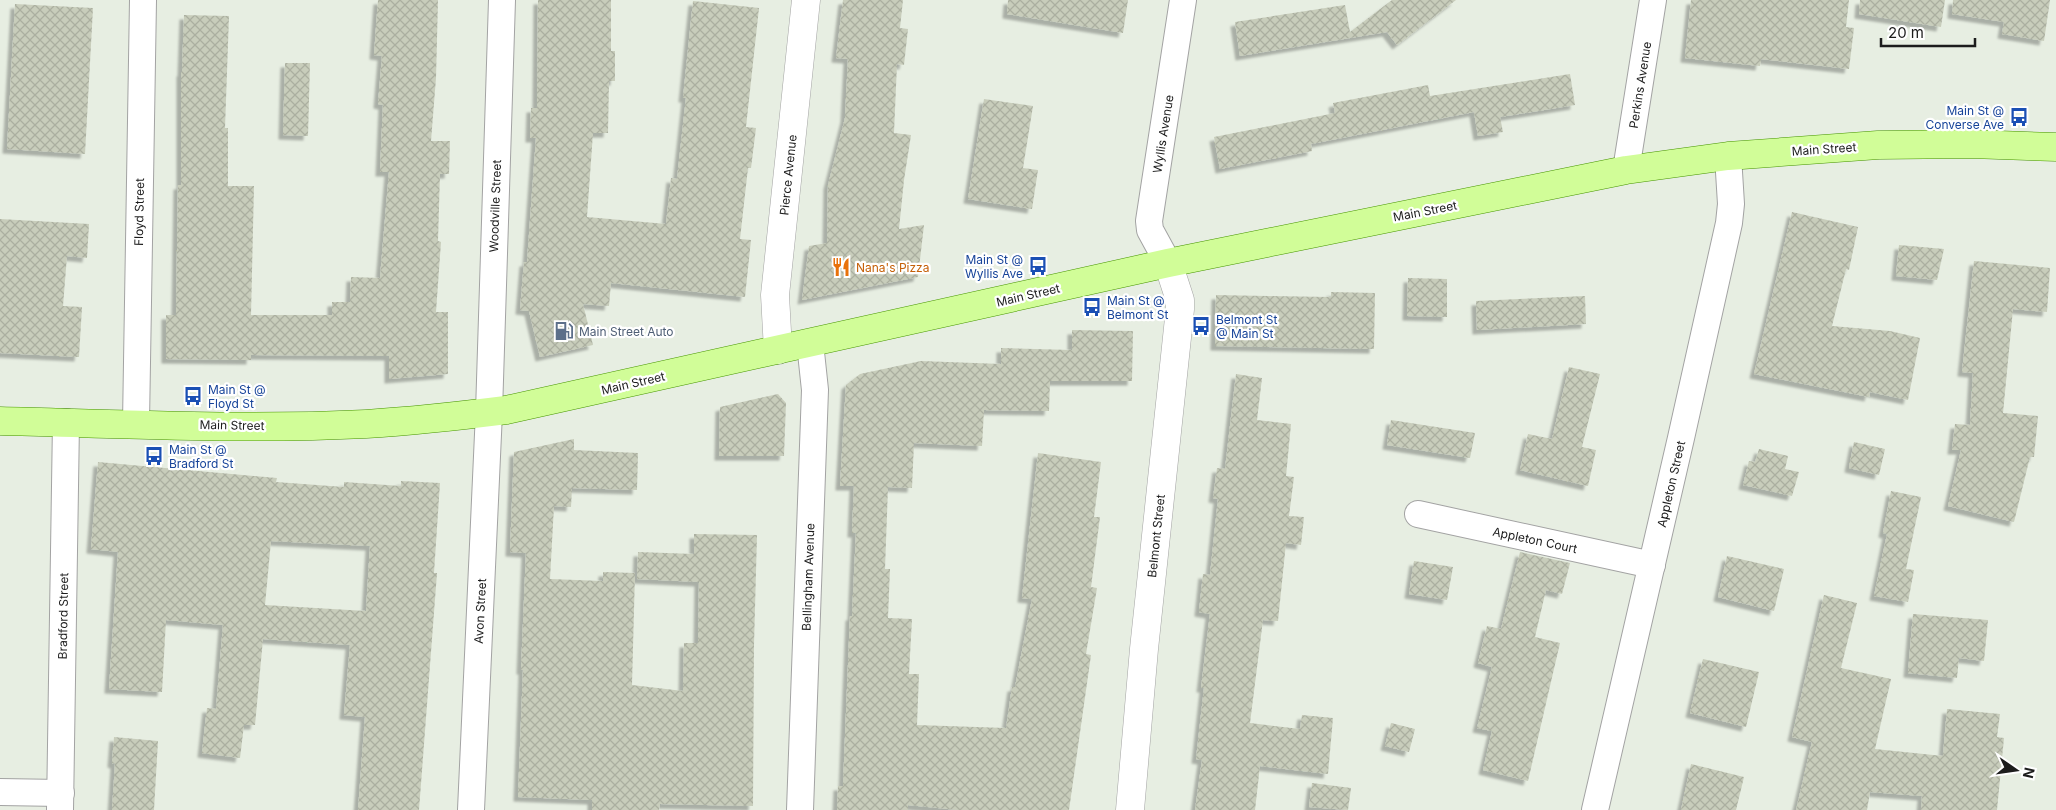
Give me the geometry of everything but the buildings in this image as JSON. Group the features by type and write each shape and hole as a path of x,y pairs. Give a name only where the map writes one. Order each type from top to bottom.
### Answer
{"main road":[{"name":"Main Street","path":"0,421 293,426 366,424 489,412 543,403 1168,263 1626,170 1728,156 1878,146 1971,144 2056,147"}],"street":[{"name":"Floyd Street","path":"136,423 142,0"},
{"name":"Woodville Street","path":"489,412 502,0"},
{"name":"Pierce Avenue","path":"778,350 775,295 806,0"},
{"name":"Wyllis Avenue","path":"1168,263 1150,230 1149,221 1184,0"},
{"name":"Perkins Avenue","path":"1626,170 1653,0"},
{"name":"Appleton Street","path":"1595,810 1729,223 1731,204 1728,156"},
{"name":"Belmont Street","path":"1130,810 1144,649 1180,309 1180,300 1168,263"},
{"name":"Bellingham Avenue","path":"800,810 815,390 810,343"},
{"name":"Avon Street","path":"471,810 489,412"},
{"name":"Bradford Street","path":"61,801 66,422"},
{"name":"Appleton Court","path":"1418,514 1652,565"},
{"path":"0,792 61,801"}],"place":[{"name":"Main St @ Converse Ave","path":"2019,117"},
{"name":"Main St @ Wyllis Ave","path":"1038,266"},
{"name":"Nana's Pizza","path":"841,267"},
{"name":"Main St @ Belmont St","path":"1092,307"},
{"name":"Belmont St @ Main St","path":"1201,326"},
{"name":"Main Street Auto","path":"564,331"},
{"name":"Main St @ Floyd St","path":"193,396"},
{"name":"Main St @ Bradford St","path":"154,456"}]}
